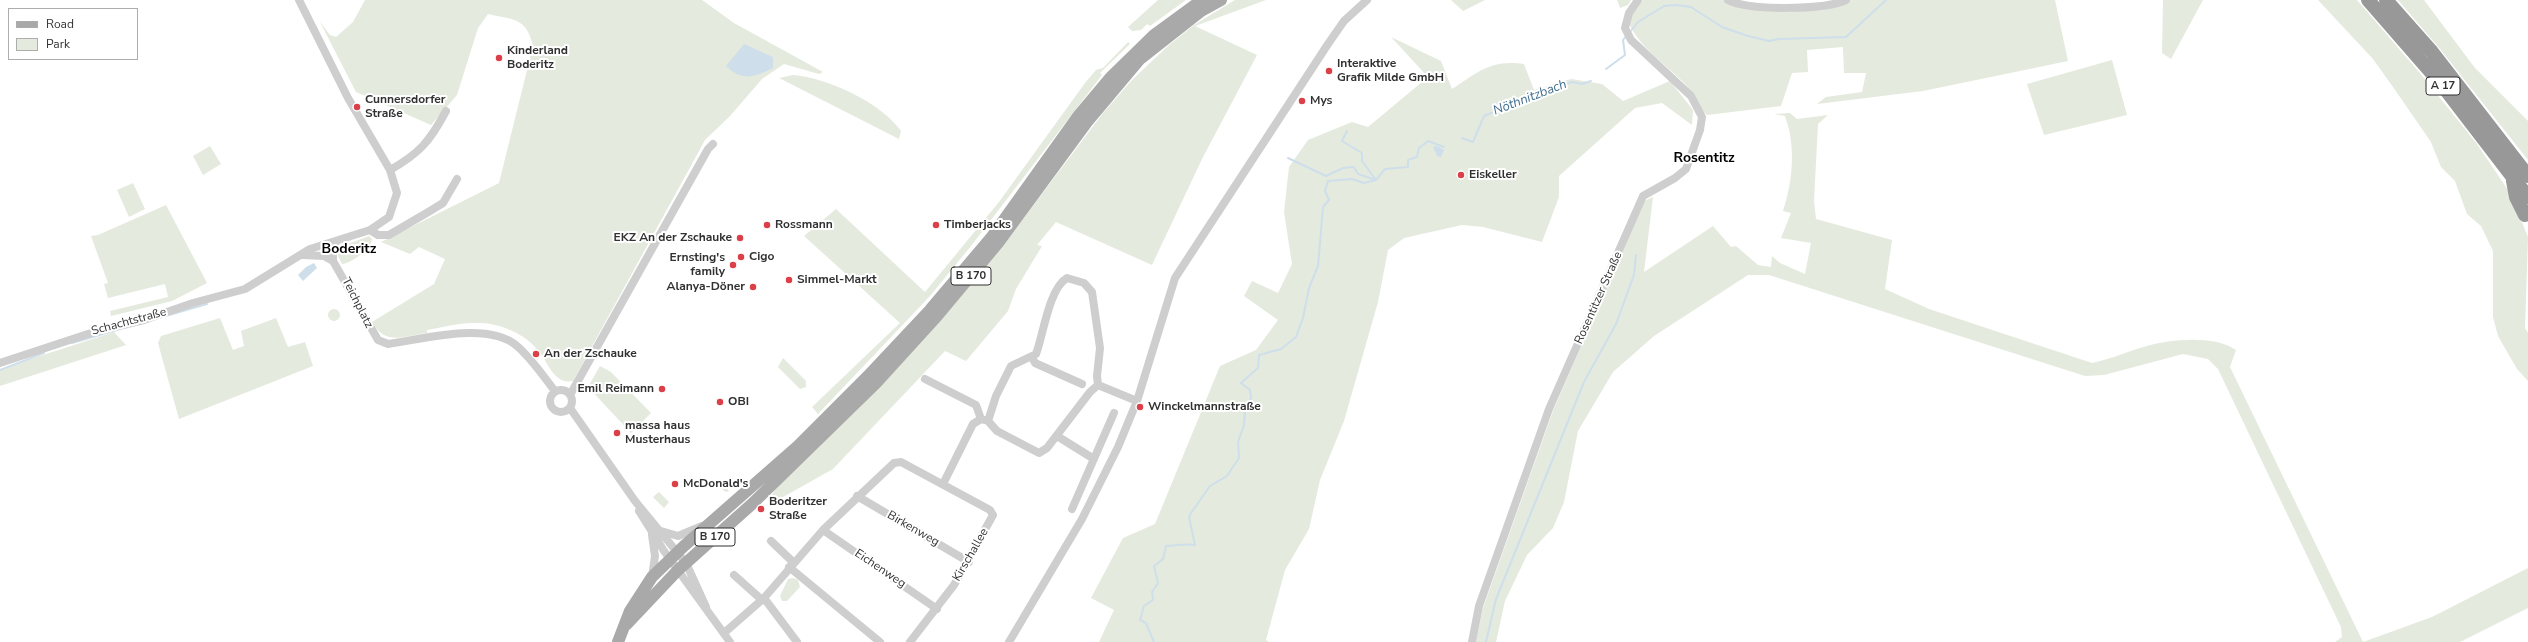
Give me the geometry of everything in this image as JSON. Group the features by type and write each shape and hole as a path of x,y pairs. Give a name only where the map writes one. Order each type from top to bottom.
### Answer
{"highway":[{"name":"A 17","path":"2368,0 2433,74 2528,197"},
{"name":"A 17","path":"2386,0 2442,64 2527,175"},
{"path":"2512,176 2516,197 2525,216"}],"main road":[{"name":"B 170","path":"618,642 630,611 652,577 710,523 798,446 867,377 930,310 991,238 1079,115 1110,78 1154,35 1202,0"},
{"name":"B 170","path":"625,626 682,566 752,504 876,383 937,316 998,243 1088,122 1140,60 1201,11 1221,0"}],"street":[{"path":"299,0 348,98 390,170 397,193 395,205 389,217 370,230 318,246 303,255"},
{"path":"1009,642 1082,519 1138,401 1174,278 1328,44 1344,21 1367,0"},
{"name":"Rosentitzer Straße","path":"1472,642 1479,606 1549,409 1644,196 1675,178 1686,169 1700,130 1702,117 1691,96 1631,40 1626,30 1629,13 1638,0"},
{"path":"1728,0 1749,7 1783,7 1824,5 1846,0"},
{"path":"390,170 422,148 432,136 446,111"},
{"path":"570,394 708,149 713,144"},
{"path":"370,230 378,235 389,235 443,203 457,179"},
{"path":"303,255 324,256 333,261 333,246 337,241"},
{"name":"Schachtstraße","path":"0,363 97,331 144,320 193,303 245,289 303,255"},
{"name":"Teichplatz","path":"333,261 355,297 374,336 383,342 388,344 466,334 501,337 516,346 529,358 555,391"},
{"path":"724,633 763,599 791,564 823,530 857,496 894,463 901,462 943,484 973,424 984,420 1011,366 1015,362 1032,357 1042,338 1045,318 1058,288 1064,280 1074,278 1084,283 1092,292 1100,348 1096,376 1098,385"},
{"path":"1032,357 1035,363 1082,384"},
{"path":"925,379 976,405 984,420 997,431 1040,453 1047,448 1098,385"},
{"path":"1098,385 1138,401"},
{"path":"570,408 562,412 553,409 549,402 555,391 563,389 570,394 572,399 570,408 655,531 682,566 706,607 730,642"},
{"path":"1072,508 1114,413"},
{"path":"1057,436 1094,459"},
{"name":"Kirschallee","path":"910,642 937,608 969,562 993,515 990,510 943,484"},
{"name":"Birkenweg","path":"857,496 969,562"},
{"path":"655,531 670,536 682,536 710,523"},
{"name":"Eichenweg","path":"823,530 937,608"},
{"path":"652,577 655,556 655,531"},
{"path":"771,541 791,564 880,642"},
{"path":"734,575 763,599 797,642"}],"green space":[{"path":"365,0 702,0 734,23 823,72 819,74 784,64 762,79 730,116 705,140 573,381 566,381 555,375 540,352 531,343 511,330 500,326 487,323 461,324 427,330 427,333 396,338 383,334 372,322 434,284 445,259 419,247 410,254 381,242 499,183 533,46 527,30 518,21 488,14 478,28 457,95 431,125 356,92 320,22 330,35 336,37 353,22"},
{"path":"1158,0 1186,0 1150,26 1147,24 1141,30 1132,31 1128,27"},
{"path":"1235,0 1266,0 1195,26 1257,55 1202,159 1152,265 1056,222 1037,245 1042,246 1016,289 1008,311 966,361 945,351 833,469 776,501 769,499 781,481 873,393 1005,243 1103,113 1132,80 1169,45 1194,25"},
{"path":"1451,0 1485,0 1463,11"},
{"path":"1617,0 1631,0 1628,5 1620,8"},
{"path":"1643,0 1723,0 1736,7 1839,6 1851,0 2055,0 2068,61 1923,91 1817,104 1826,97 1862,92 1866,73 1844,73 1843,47 1807,50 1808,72 1792,73 1781,106 1707,115 1701,109 1686,85 1655,57 1634,33 1629,24 1633,12"},
{"path":"2163,0 2203,0 2171,59 2162,53"},
{"path":"2318,0 2357,0 2419,72 2477,144 2510,193 2528,237 2525,328 2528,333 2528,381 2517,369 2498,336 2493,317 2493,251 2481,226 2467,214 2455,181 2441,167 2431,142 2373,59"},
{"path":"2398,0 2424,0 2475,68 2528,121 2528,160 2440,49"},
{"path":"1391,37 1441,61 1452,89 1485,68 1502,63 1524,64 1534,90 1571,79 1602,84 1623,101 1670,81 1693,110 1692,125 1662,103 1635,108 1559,176 1559,197 1542,242 1483,227 1462,225 1404,238 1388,250 1378,302 1344,421 1320,480 1309,529 1285,570 1266,640 1269,642 1099,642 1114,610 1091,598 1123,538 1155,524 1220,366 1256,350 1278,320 1244,296 1252,281 1278,293 1292,264 1284,212 1289,167 1308,140 1352,122 1368,127 1428,77"},
{"path":"1128,42 1130,44 1100,73 1102,75 971,246 930,296 818,414 812,407 900,323 804,236 836,209 925,292 999,202 1085,83 1096,70 1103,68"},
{"path":"2112,60 2127,115 2044,135 2027,84"},
{"path":"793,75 807,77 837,86 867,101 892,120 901,131 899,139 779,78"},
{"path":"1790,113 1797,119 1828,115 1818,124 1814,201 1816,219 1892,240 1885,289 1929,309 2092,363 2147,346 2180,340 2205,340 2217,342 2236,350 2230,367 2363,642 2335,642 2342,637 2341,627 2218,369 2208,359 2183,354 2104,375 2085,376 1769,275 1748,275 1654,336 1613,372 1578,431 1564,502 1553,528 1527,555 1505,601 1496,642 1476,642 1483,608 1553,411 1644,201 1653,197 1644,272 1713,226 1731,247 1736,246 1758,265 1771,267 1772,256 1780,263 1805,274 1811,243 1781,238 1791,213 1783,211 1791,176 1792,151 1791,139 1785,116 1774,114"},
{"path":"210,146 221,164 203,175 193,156"},
{"path":"133,183 145,209 129,217 117,190"},
{"path":"166,205 207,283 172,301 111,316 110,311 168,297 165,284 108,298 104,284 108,283 91,236 98,235"},
{"path":"369,236 372,239 371,243 365,251 351,261 342,264 338,256 340,247"},
{"path":"332,309 336,309 340,315 336,321 332,321 328,317 328,313"},
{"path":"220,318 233,350 244,346 241,331 276,318 288,347 305,342 313,366 179,419 158,343 161,336"},
{"path":"114,332 126,345 0,386 0,369"},
{"path":"783,358 806,381 806,387 800,389 778,367"},
{"path":"600,366 611,372 651,413 631,433 588,387"},
{"path":"717,479 719,479 729,491 726,492 718,486"},
{"path":"659,492 669,502 664,508 653,497"},
{"path":"2528,568 2528,608 2460,642 2363,642 2432,617"},
{"path":"793,578 798,580 800,587 787,601 782,601 780,596 788,579"}],"water":[{"path":"744,44 773,57 773,68 754,76 743,76 732,71 726,66"},
{"path":"1437,146 1444,150 1441,157 1437,156 1433,147"},
{"path":"314,263 317,268 303,281 298,275 306,267"}],"waterway":[{"name":"Nöthnitzbach","path":"1630,32 1638,22 1664,6 1676,5 1691,7 1722,27 1748,36 1769,41 1779,39 1846,37 1886,0"},
{"name":"Nöthnitzbach","path":"1606,69 1625,55 1623,40 1627,35"},
{"name":"Nöthnitzbach","path":"1462,138 1473,142 1484,116 1496,111 1511,108 1531,96 1572,82 1582,84 1591,81"},
{"name":"Nöthnitzbach","path":"1347,131 1342,141 1362,153 1362,161 1376,180 1385,169 1408,167 1408,160 1417,157 1419,148 1428,141 1444,147"},
{"path":"1288,158 1326,176 1343,168 1354,167 1358,174 1376,180"},
{"name":"Nöthnitzbach","path":"1154,642 1146,623 1140,620 1144,606 1153,600 1152,592 1158,583 1154,566 1163,559 1166,546 1188,544 1195,545 1189,517 1191,513 1210,486 1227,476 1239,458 1238,442 1244,425 1245,411 1251,398 1250,390 1241,383 1258,368 1259,355 1281,349 1296,337 1303,318 1309,288 1318,266 1323,207 1329,200 1325,191 1328,181 1352,179 1364,183 1376,180"},
{"path":"1486,642 1496,599 1584,382 1616,324 1634,275 1636,255"},
{"path":"72,343 207,304"},
{"path":"0,370 44,353"}],"place":[{"name":"Kinderland Boderitz","path":"499,58"},
{"name":"Interaktive Grafik Milde GmbH","path":"1329,71"},
{"name":"Mys","path":"1302,101"},
{"name":"Cunnersdorfer Straße","path":"357,107"},
{"name":"Eiskeller","path":"1461,175"},
{"name":"Rossmann","path":"767,225"},
{"name":"Timberjacks","path":"936,225"},
{"name":"EKZ An der Zschauke","path":"740,238"},
{"name":"Cigo","path":"741,257"},
{"name":"Ernsting's family","path":"733,265"},
{"name":"Simmel-Markt","path":"789,280"},
{"name":"Alanya-Döner","path":"753,287"},
{"name":"An der Zschauke","path":"536,354"},
{"name":"Emil Reimann","path":"662,389"},
{"name":"OBI","path":"720,402"},
{"name":"Winckelmannstraße","path":"1140,407"},
{"name":"massa haus Musterhaus","path":"617,433"},
{"name":"McDonald's","path":"675,484"},
{"name":"Boderitzer Straße","path":"761,509"}],"district":[{"name":"Rosentitz","path":"1704,159"},
{"name":"Boderitz","path":"349,250"}]}
